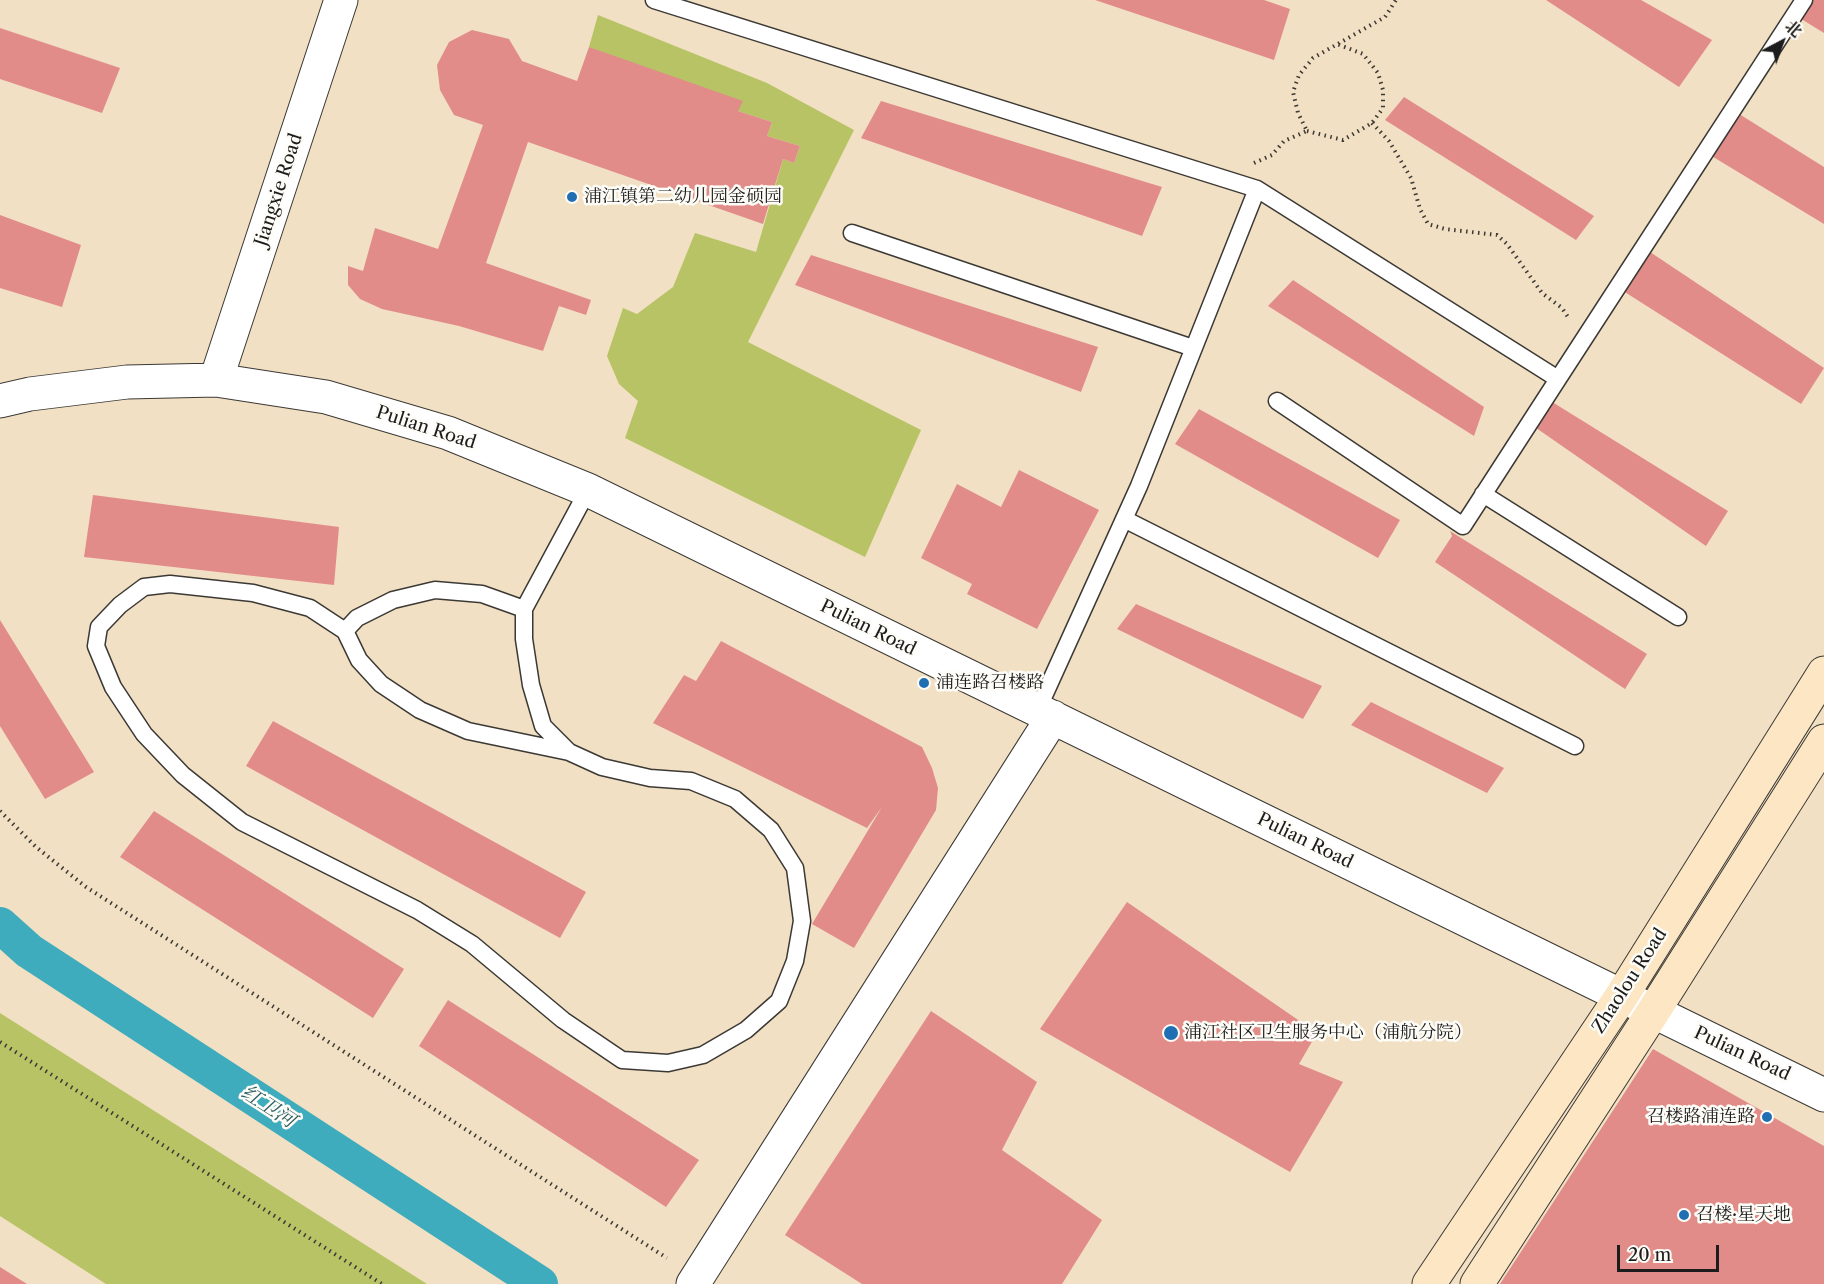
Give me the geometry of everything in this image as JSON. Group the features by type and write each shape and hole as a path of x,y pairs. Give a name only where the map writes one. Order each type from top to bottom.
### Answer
{"street":[{"name":"Jiangxie Road","path":"216,380 341,0"},
{"name":"Pulian Road","path":"0,401 30,394 127,382 216,380 326,397 448,433 588,490 1824,1095"},
{"name":"Zhaolou Road","path":"1429,1284 1621,997 1824,673"},
{"path":"695,1281 1045,713"},
{"name":"Zhaolou Road","path":"1477,1284 1653,1012 1824,741"}],"lane":[{"path":"654,0 1257,189 1558,379"},
{"path":"1277,402 1463,526 1804,0"},
{"path":"1045,713 1257,189"},
{"path":"852,233 1193,348"},
{"path":"569,752 543,726 531,685 524,639 524,609 588,490"},
{"path":"1483,494 1678,617"},
{"path":"1124,519 1575,746"},
{"path":"170,584 253,593 310,608 345,631 359,660 381,684 420,710 468,731 569,752 602,767 650,778 691,781 735,799 771,830 795,868 802,921 795,961 778,1001 746,1030 703,1055 668,1064 622,1060 563,1020 472,944 417,910 242,822 183,775 144,734 113,687 96,646 99,627 120,605 144,587 170,584"},
{"path":"345,631 357,618 393,600 435,590 482,594 524,609"}],"path":[{"path":"1307,131 1298,113 1293,92 1299,75 1313,58 1385,16 1396,0"},
{"path":"1238,183 1258,159 1272,155 1284,141 1307,131 1343,140 1372,123 1383,108 1383,90 1378,73 1363,54 1337,44"},
{"path":"1372,123 1389,141 1412,178 1420,209 1428,224 1445,229 1497,235 1507,244 1542,293 1562,308 1583,340"},
{"path":"0,811 36,847 87,887 667,1258"},
{"path":"0,1042 382,1284"}],"green space":[{"path":"598,15 767,83 854,130 748,342 921,430 865,557 625,438 638,401 619,384 607,356 623,308 637,314 673,287 695,233 756,252 783,159 794,163 800,146 767,136 772,122 738,111 589,47"},
{"path":"0,1013 427,1284 106,1284 0,1216"}],"building":[{"path":"1095,0 1264,0 1290,9 1274,60"},
{"path":"1546,0 1641,0 1712,40 1679,87"},
{"path":"1810,0 1824,0 1824,33 1798,17"},
{"path":"0,28 120,68 102,113 0,79"},
{"path":"472,30 509,39 522,61 577,81 589,47 743,101 738,111 772,122 767,136 800,146 794,163 783,159 763,224 528,142 486,263 591,300 586,315 559,306 543,351 459,326 382,309 360,299 348,285 348,266 363,271 375,228 438,249 483,125 454,115 440,90 437,65 449,42"},
{"path":"1404,97 1594,216 1576,240 1385,120"},
{"path":"881,101 1162,187 1142,236 861,138"},
{"path":"1736,112 1824,167 1824,224 1705,152"},
{"path":"0,215 81,245 62,307 0,288"},
{"path":"1647,250 1824,368 1801,404 1620,289"},
{"path":"811,255 1098,347 1081,392 795,285"},
{"path":"1293,280 1484,407 1474,436 1268,306"},
{"path":"1549,400 1728,511 1706,546 1529,423"},
{"path":"1199,409 1400,520 1378,558 1175,444"},
{"path":"1019,470 1099,510 1037,629 967,594 972,584 921,558 957,484 1001,507"},
{"path":"93,495 339,527 334,585 84,557"},
{"path":"1450,531 1647,654 1625,689 1435,562 1452,536"},
{"path":"1136,604 1322,686 1303,719 1117,629"},
{"path":"0,620 94,772 45,799 0,726"},
{"path":"721,641 922,747 932,768 938,788 936,810 854,948 812,924 882,807 867,828 653,723 684,675 696,681"},
{"path":"1371,702 1504,768 1487,793 1351,725"},
{"path":"273,721 586,892 560,938 246,766"},
{"path":"154,811 404,969 373,1018 120,857"},
{"path":"1127,902 1317,1033 1299,1064 1343,1082 1290,1172 1040,1029"},
{"path":"448,1000 699,1160 666,1207 419,1046"},
{"path":"931,1011 1037,1082 1002,1150 1102,1220 1062,1284 862,1284 785,1235"},
{"name":"召楼·星天地","path":"1653,1049 1824,1146 1824,1284 1500,1284"},
{"path":"0,1267 27,1284 0,1284"}],"waterway":[{"name":"红卫河","path":"0,925 29,951 540,1284"}],"place":[{"name":"浦江镇第二幼儿园金硕园","path":"572,197"},
{"name":"浦连路召楼路","path":"924,683"},
{"name":"浦江社区卫生服务中心（浦航分院）","path":"1171,1033"},
{"name":"召楼路浦连路","path":"1767,1117"},
{"name":"召楼·星天地","path":"1684,1215"}]}
